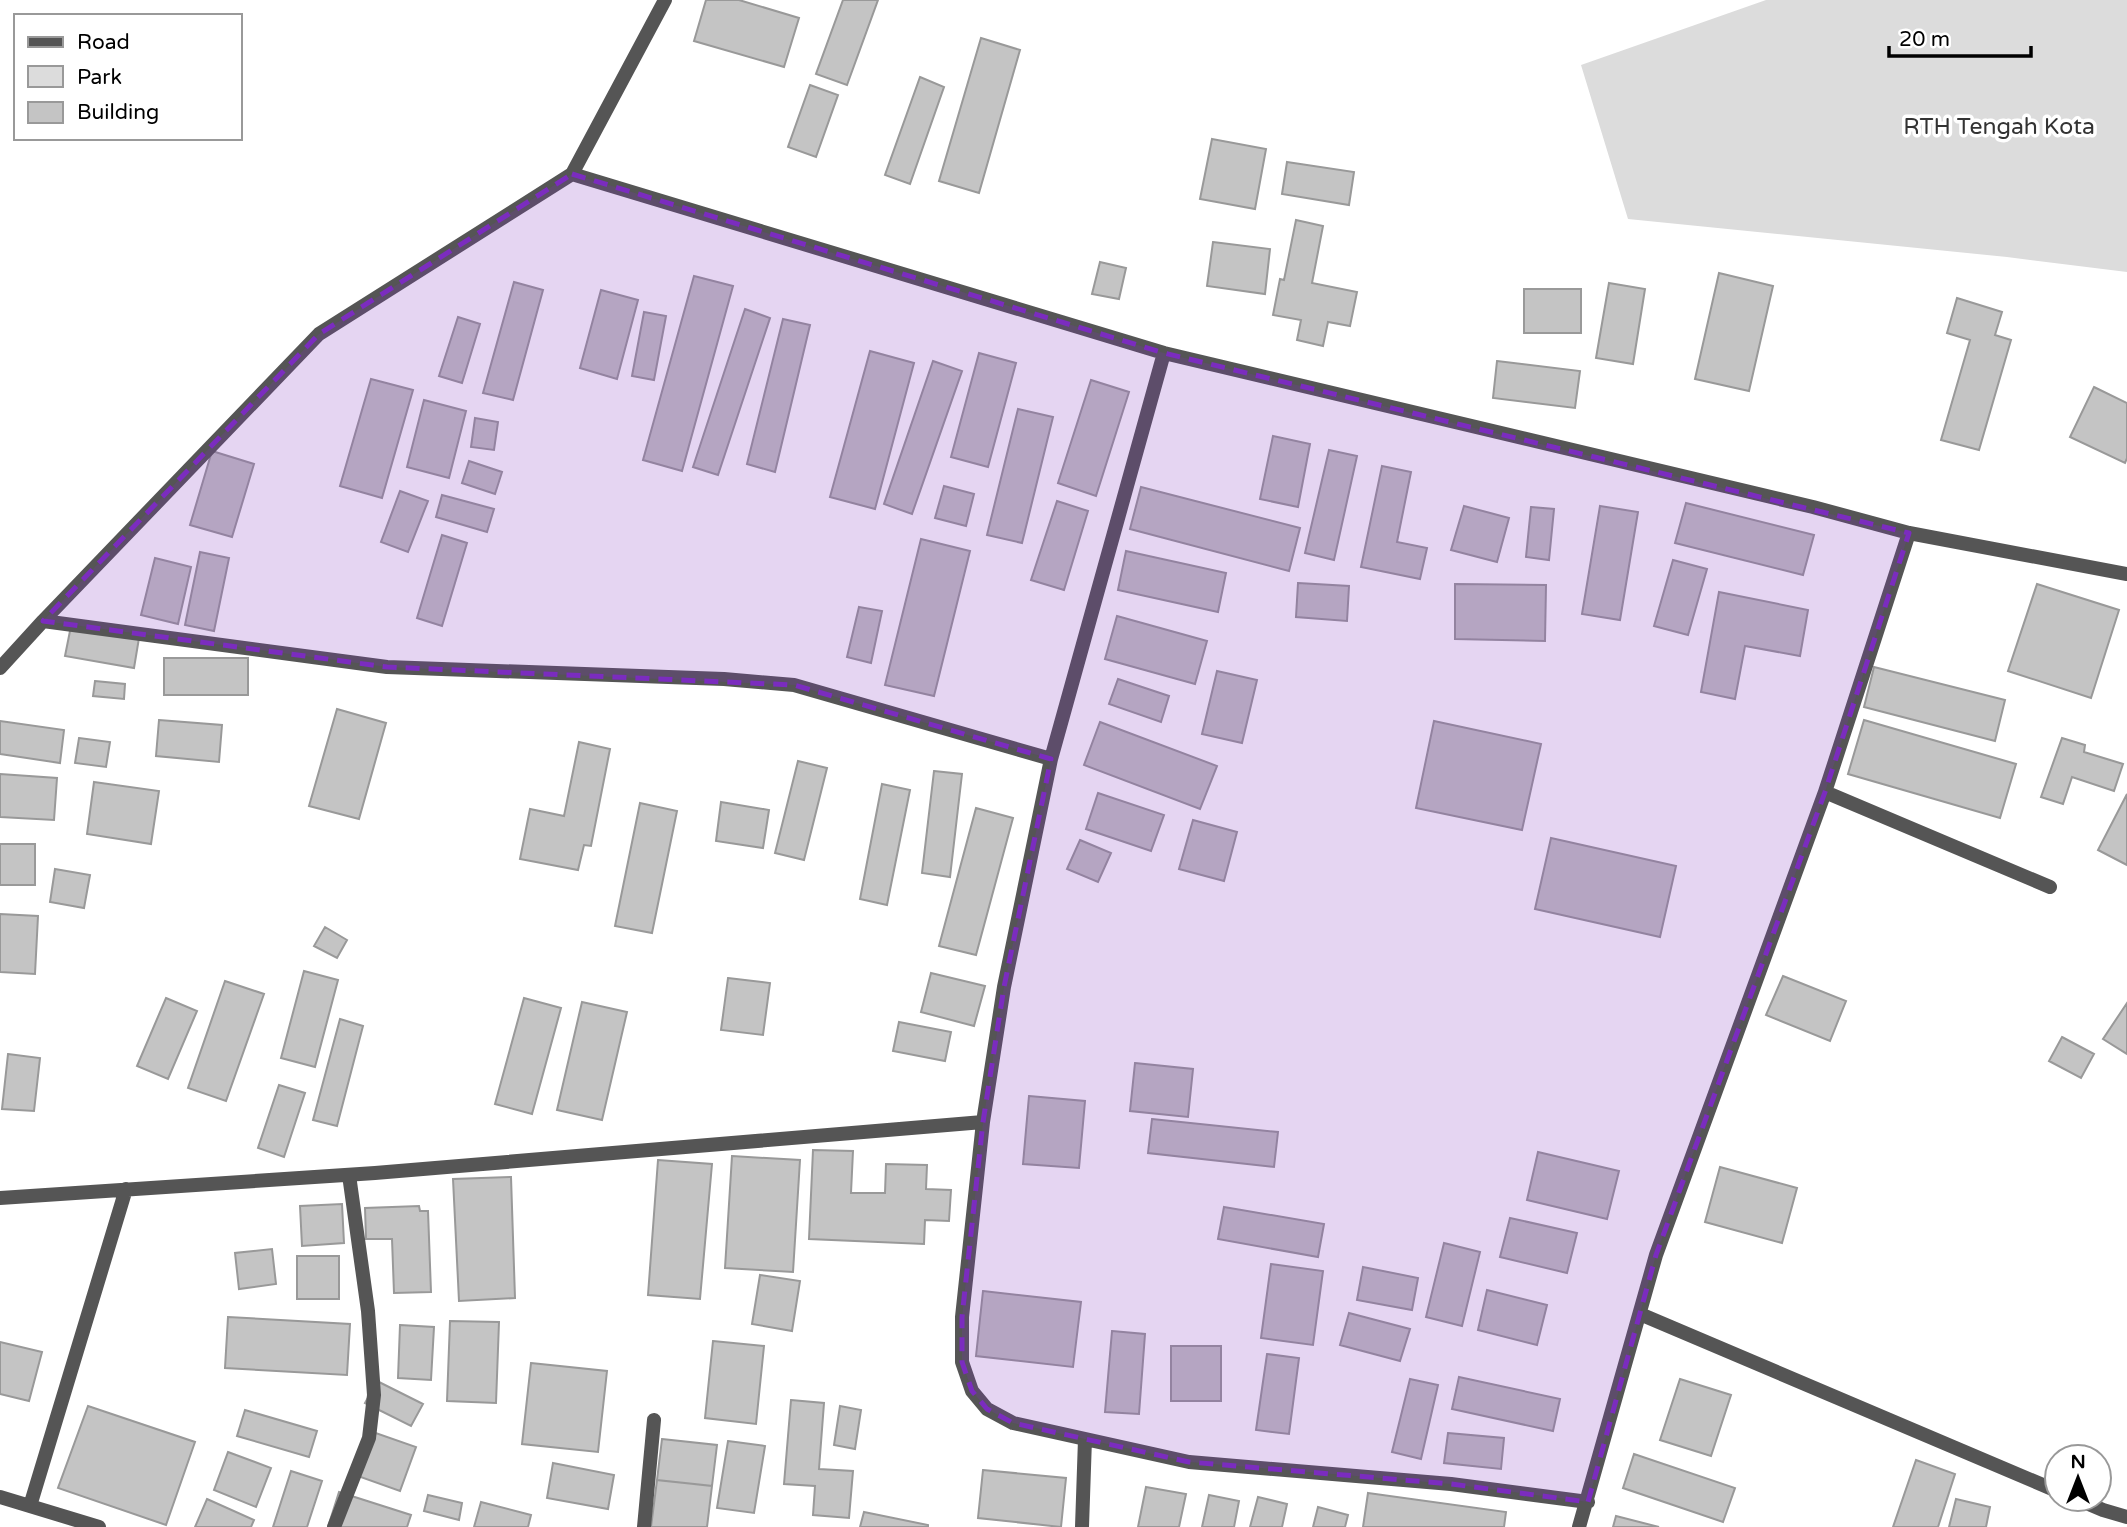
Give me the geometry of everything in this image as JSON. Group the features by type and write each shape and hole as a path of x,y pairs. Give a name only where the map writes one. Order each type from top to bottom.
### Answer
{"street":[{"path":"0,668 319,334 572,174 665,0"},
{"path":"572,174 1164,353 1813,507 1909,533 2127,574"},
{"path":"1164,353 1051,759 1004,987 983,1122 962,1317 962,1362 972,1391 987,1409 1013,1423 1189,1462 1451,1484 1588,1502"},
{"path":"1579,1527 1661,1242 1825,792 1909,533"},
{"path":"43,621 387,667 724,679 794,685 1051,759"},
{"path":"1825,792 2050,887"},
{"path":"0,1198 349,1175 983,1122"},
{"path":"334,1527 369,1438 374,1395 368,1311 349,1175"},
{"path":"30,1506 126,1189"},
{"path":"1640,1314 2043,1485"},
{"path":"644,1527 654,1420"},
{"path":"1083,1527 1085,1439"},
{"path":"0,1497 71,1523 99,1527"}],"highlighted area":[{"path":"572,174 1164,353 1909,533 1825,792 1656,1255 1588,1502 1451,1484 1189,1462 1013,1423 987,1409 972,1391 962,1362 962,1317 983,1122 1004,987 1051,759 794,685 387,667 43,621 319,334"}],"green space":[{"name":"RTH Tengah Kota","path":"1766,0 2127,0 2127,272 2007,257 1628,219 1581,65"}],"building":[{"path":"706,0 739,0 799,18 784,67 694,41"},
{"path":"843,0 878,0 847,85 816,74"},
{"path":"981,38 1020,50 979,193 939,181"},
{"path":"920,77 944,87 910,184 885,175"},
{"path":"810,85 838,95 816,157 788,147"},
{"path":"1212,139 1266,149 1255,209 1200,199"},
{"path":"1287,162 1354,172 1349,205 1282,194"},
{"path":"1296,220 1323,226 1312,283 1357,292 1350,326 1328,322 1323,346 1297,340 1301,320 1273,315 1280,279 1284,280"},
{"path":"1213,242 1270,249 1265,294 1207,286"},
{"path":"1100,262 1126,268 1119,299 1092,294"},
{"path":"1719,273 1773,286 1749,391 1695,379"},
{"path":"694,276 733,286 682,471 643,460"},
{"path":"514,282 543,290 513,400 483,393"},
{"path":"1609,283 1645,289 1633,364 1596,358"},
{"path":"1524,289 1581,289 1581,333 1524,333"},
{"path":"601,290 638,300 617,379 580,368"},
{"path":"1957,298 2002,312 1995,335 2011,340 1979,450 1941,440 1970,340 1947,333"},
{"path":"745,309 770,318 718,475 693,467"},
{"path":"644,312 666,316 654,380 632,376"},
{"path":"458,317 480,324 462,383 439,376"},
{"path":"783,319 810,325 775,472 747,464"},
{"path":"870,351 914,363 875,509 830,497"},
{"path":"979,353 1016,363 988,467 951,457"},
{"path":"933,361 962,371 912,514 884,504"},
{"path":"1497,361 1580,371 1575,408 1493,398"},
{"path":"371,379 413,390 382,498 340,486"},
{"path":"1091,380 1129,392 1096,496 1058,483"},
{"path":"2094,387 2127,403 2125,463 2070,437"},
{"path":"424,400 466,411 449,478 407,467"},
{"path":"1018,409 1053,417 1022,543 987,535"},
{"path":"475,418 498,422 494,450 471,447"},
{"path":"1273,436 1310,444 1298,507 1260,499"},
{"path":"1329,450 1357,456 1334,560 1305,553"},
{"path":"212,451 254,464 232,537 190,525"},
{"path":"469,461 502,472 495,494 462,483"},
{"path":"1382,466 1411,472 1397,542 1427,548 1420,579 1361,567"},
{"path":"944,486 974,494 966,526 935,518"},
{"path":"1141,487 1300,528 1289,571 1130,529"},
{"path":"400,491 428,501 408,552 381,542"},
{"path":"442,495 494,509 487,532 436,517"},
{"path":"1057,501 1088,511 1064,590 1031,580"},
{"path":"1686,503 1814,535 1803,575 1675,543"},
{"path":"1464,506 1509,518 1497,562 1451,550"},
{"path":"1600,506 1638,512 1620,620 1582,614"},
{"path":"1531,507 1554,509 1549,560 1526,557"},
{"path":"442,535 467,543 442,626 417,618"},
{"path":"921,539 970,551 934,696 885,685"},
{"path":"1126,551 1226,573 1218,612 1118,590"},
{"path":"200,552 229,558 214,631 185,625"},
{"path":"155,558 191,567 178,624 141,615"},
{"path":"1673,560 1707,569 1688,635 1654,626"},
{"path":"1298,583 1349,586 1347,621 1296,617"},
{"path":"1455,584 1546,585 1545,641 1455,639"},
{"path":"2037,584 2119,610 2091,698 2008,671"},
{"path":"1719,592 1808,610 1800,656 1745,646 1735,699 1701,692"},
{"path":"859,607 882,611 871,663 847,657"},
{"path":"1117,616 1207,641 1195,684 1105,659"},
{"path":"71,626 139,638 134,668 65,656"},
{"path":"164,658 248,658 248,695 164,695"},
{"path":"1874,667 2005,700 1995,741 1864,707"},
{"path":"1217,671 1257,680 1242,743 1202,734"},
{"path":"1118,679 1169,696 1161,722 1109,704"},
{"path":"95,681 125,684 124,699 93,696"},
{"path":"337,709 386,723 359,819 309,806"},
{"path":"159,720 222,725 219,762 156,756"},
{"path":"1864,720 2016,764 2000,818 1848,774"},
{"path":"0,721 64,730 60,763 0,754"},
{"path":"1434,721 1541,744 1522,830 1416,808"},
{"path":"1100,722 1217,766 1200,809 1084,765"},
{"path":"79,738 110,742 106,767 75,763"},
{"path":"2062,738 2085,745 2084,752 2123,764 2114,791 2072,777 2063,804 2041,797"},
{"path":"579,742 610,749 591,846 584,845 578,870 520,859 530,809 564,816"},
{"path":"798,761 827,768 804,860 775,853"},
{"path":"934,771 962,774 950,877 922,873"},
{"path":"0,774 57,778 54,820 0,817"},
{"path":"94,782 159,791 151,844 87,834"},
{"path":"882,784 910,790 887,905 860,899"},
{"path":"1098,793 1164,815 1151,851 1086,829"},
{"path":"2127,794 2127,865 2098,850"},
{"path":"721,802 769,810 763,848 716,841"},
{"path":"640,803 677,811 652,933 615,926"},
{"path":"976,808 1013,818 976,955 939,946"},
{"path":"1193,820 1237,832 1224,881 1179,869"},
{"path":"1551,838 1676,866 1660,937 1535,909"},
{"path":"1080,840 1111,853 1098,882 1067,869"},
{"path":"0,844 35,844 35,885 0,885"},
{"path":"55,869 90,875 84,908 50,902"},
{"path":"0,914 38,916 35,974 0,972"},
{"path":"325,927 347,940 337,958 314,946"},
{"path":"304,971 338,980 315,1067 281,1058"},
{"path":"931,973 985,986 974,1026 921,1012"},
{"path":"1783,976 1846,1001 1830,1041 1766,1015"},
{"path":"728,978 770,983 763,1035 721,1030"},
{"path":"225,981 264,994 226,1101 188,1088"},
{"path":"166,998 197,1011 168,1079 137,1066"},
{"path":"524,998 561,1008 532,1114 495,1104"},
{"path":"582,1002 627,1012 602,1120 557,1110"},
{"path":"2127,1003 2127,1054 2103,1039"},
{"path":"340,1019 363,1026 337,1126 313,1120"},
{"path":"899,1022 951,1032 945,1061 893,1051"},
{"path":"2062,1037 2094,1054 2081,1078 2049,1061"},
{"path":"8,1054 40,1058 34,1111 2,1109"},
{"path":"1135,1063 1193,1069 1188,1117 1130,1111"},
{"path":"279,1085 305,1093 284,1157 258,1148"},
{"path":"1029,1096 1085,1101 1079,1168 1023,1164"},
{"path":"1152,1119 1278,1132 1274,1167 1148,1153"},
{"path":"813,1150 853,1151 851,1193 885,1193 886,1164 927,1165 926,1189 951,1190 949,1221 925,1220 924,1244 809,1239"},
{"path":"1538,1152 1619,1171 1607,1219 1527,1200"},
{"path":"732,1156 800,1160 793,1272 725,1268"},
{"path":"658,1160 712,1164 700,1299 648,1295"},
{"path":"1720,1167 1797,1188 1782,1243 1705,1222"},
{"path":"511,1177 515,1298 459,1301 453,1179"},
{"path":"342,1204 344,1243 302,1246 300,1206"},
{"path":"419,1206 420,1211 428,1211 431,1292 394,1293 392,1239 366,1239 365,1208"},
{"path":"1224,1207 1324,1224 1318,1257 1218,1239"},
{"path":"1510,1218 1577,1233 1567,1273 1500,1257"},
{"path":"1444,1243 1480,1252 1462,1326 1426,1317"},
{"path":"272,1249 276,1284 239,1289 235,1253"},
{"path":"297,1256 339,1256 339,1299 297,1299"},
{"path":"1271,1264 1323,1271 1313,1345 1261,1338"},
{"path":"1363,1267 1418,1278 1412,1310 1357,1300"},
{"path":"760,1275 800,1281 792,1331 752,1324"},
{"path":"1487,1290 1547,1305 1537,1345 1478,1330"},
{"path":"983,1291 1081,1302 1073,1367 976,1356"},
{"path":"1349,1313 1410,1329 1400,1361 1340,1345"},
{"path":"228,1317 350,1324 347,1375 225,1368"},
{"path":"450,1321 499,1322 496,1403 447,1401"},
{"path":"400,1325 434,1327 431,1380 398,1378"},
{"path":"1112,1331 1145,1334 1139,1414 1105,1412"},
{"path":"713,1341 764,1346 756,1424 705,1418"},
{"path":"0,1342 42,1352 29,1401 0,1394"},
{"path":"1171,1346 1221,1346 1221,1401 1171,1401"},
{"path":"1267,1354 1299,1358 1289,1434 1256,1430"},
{"path":"531,1363 607,1371 598,1452 522,1444"},
{"path":"1459,1377 1560,1399 1553,1431 1452,1409"},
{"path":"1410,1379 1438,1385 1421,1459 1392,1452"},
{"path":"1680,1379 1731,1395 1711,1456 1660,1440"},
{"path":"377,1381 423,1404 411,1426 365,1403"},
{"path":"791,1400 824,1403 819,1469 853,1471 849,1518 813,1515 815,1486 784,1484"},
{"path":"88,1406 195,1442 166,1525 58,1488"},
{"path":"840,1406 861,1410 855,1449 834,1445"},
{"path":"245,1410 317,1431 309,1457 237,1436"},
{"path":"367,1430 416,1447 400,1491 352,1474"},
{"path":"1448,1433 1504,1438 1501,1469 1444,1463"},
{"path":"662,1439 717,1445 712,1486 657,1480"},
{"path":"728,1441 765,1446 754,1513 717,1508"},
{"path":"228,1452 271,1468 256,1507 214,1490"},
{"path":"1634,1454 1735,1488 1723,1522 1623,1488"},
{"path":"1916,1460 1955,1474 1938,1527 1893,1527"},
{"path":"553,1463 614,1475 608,1509 547,1498"},
{"path":"983,1470 1066,1478 1061,1527 978,1518"},
{"path":"291,1471 322,1481 307,1527 273,1527"},
{"path":"657,1480 712,1486 707,1527 651,1527"},
{"path":"1146,1487 1186,1494 1179,1527 1138,1527"},
{"path":"339,1492 411,1515 407,1527 328,1527"},
{"path":"1368,1493 1506,1512 1504,1527 1363,1527"},
{"path":"428,1495 462,1503 459,1520 424,1511"},
{"path":"1209,1495 1239,1501 1234,1527 1202,1527"},
{"path":"1258,1497 1287,1504 1282,1527 1250,1527"},
{"path":"207,1499 254,1520 251,1527 195,1527"},
{"path":"1956,1499 1990,1507 1986,1527 1949,1527"},
{"path":"481,1502 531,1515 528,1527 474,1527"},
{"path":"1318,1507 1348,1515 1345,1527 1313,1527"},
{"path":"864,1512 928,1525 928,1527 860,1527"},
{"path":"1616,1516 1659,1527 1613,1527"}]}
